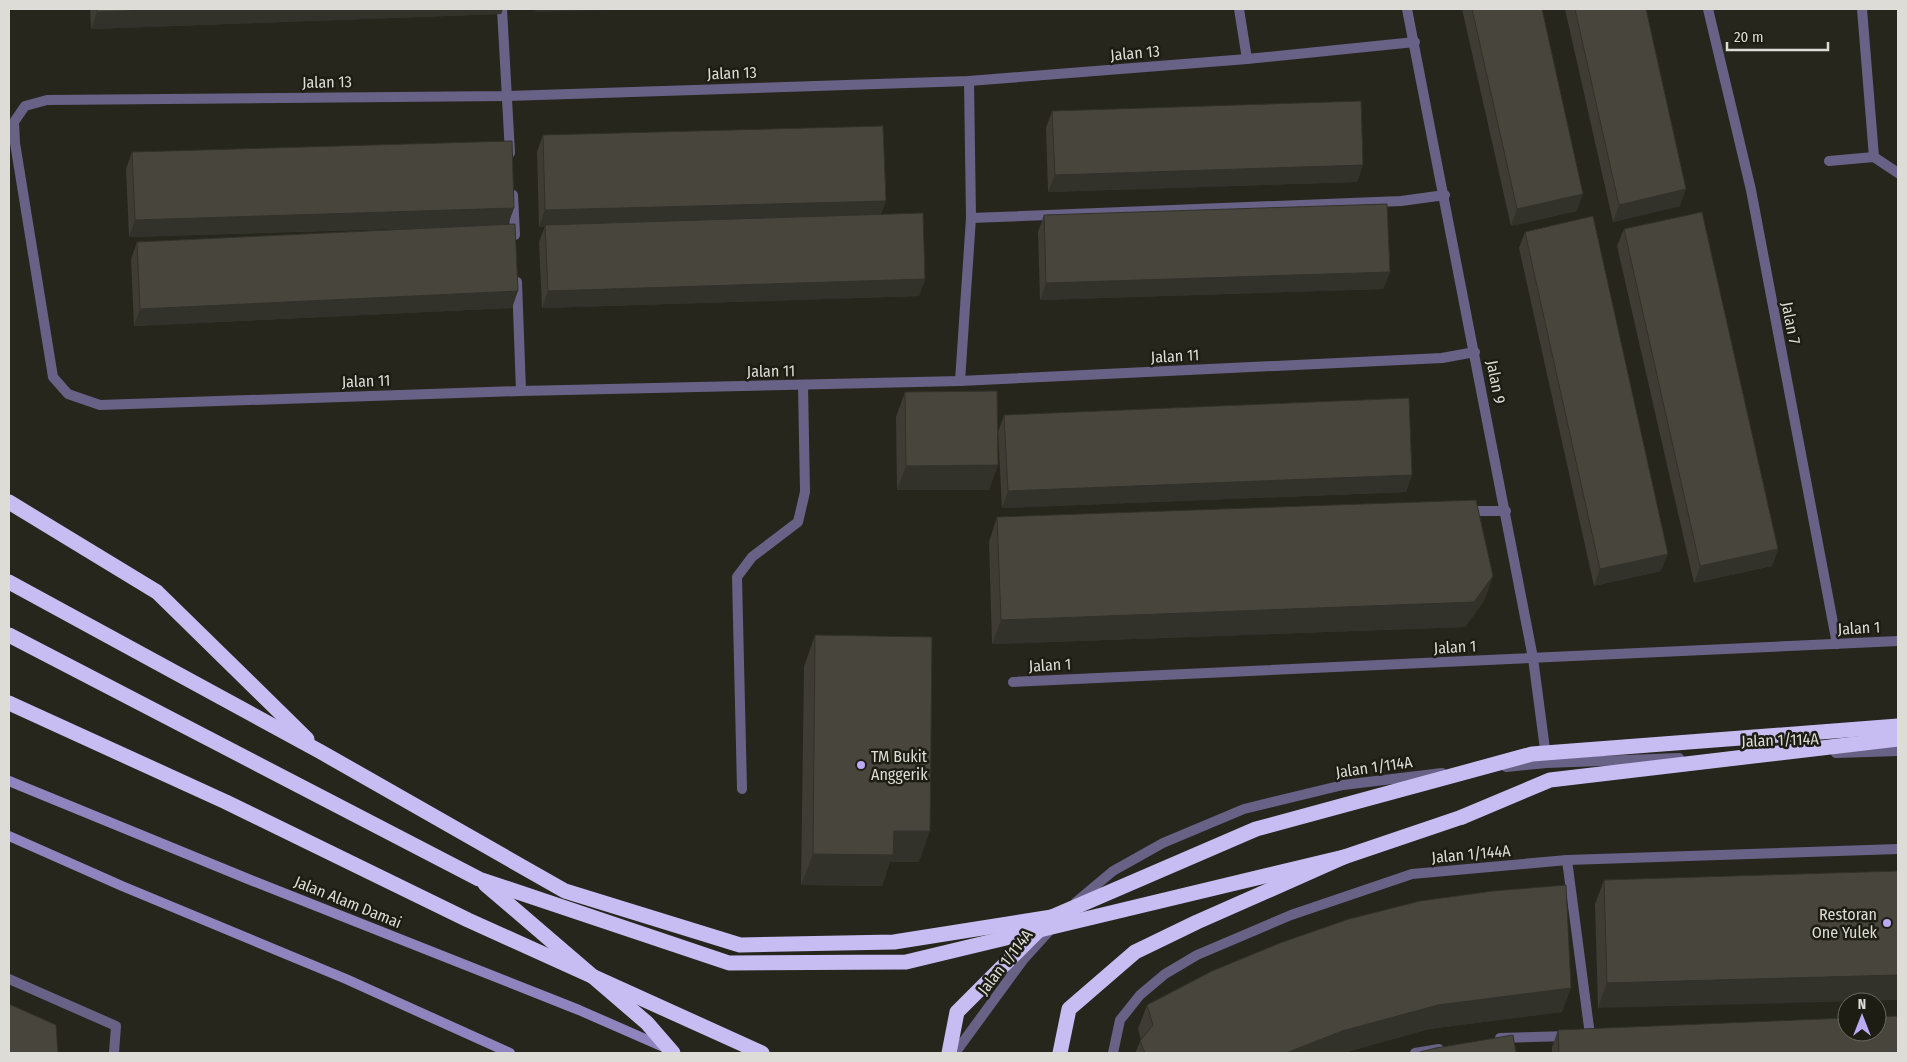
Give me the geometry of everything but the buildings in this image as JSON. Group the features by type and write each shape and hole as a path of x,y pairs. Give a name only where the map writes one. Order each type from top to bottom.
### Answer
{"highway":[{"path":"9,502 157,592 321,752"},
{"path":"9,582 321,752 565,891 740,945 894,942 1052,917 1256,829 1532,754 1898,726"},
{"path":"9,635 479,879 729,963 906,962 1344,857"},
{"path":"9,703 226,802 468,920 762,1053"},
{"path":"1060,1053 1069,1009 1135,952 1197,922 1344,857 1462,817 1550,780 1898,739"},
{"path":"479,879 647,1023 674,1053"},
{"path":"949,1053 957,1012 1052,917"}],"main road":[{"name":"Jalan Alam Damai","path":"9,781 253,881 579,1010 674,1053"},
{"path":"9,836 122,886 346,979 510,1053"}],"street":[{"path":"502,9 511,162"},
{"path":"1239,9 1247,58"},
{"name":"Jalan 9","path":"1407,9 1506,511 1533,658 1546,763"},
{"name":"Jalan 7","path":"1708,9 1751,190 1837,644"},
{"path":"1862,9 1874,157"},
{"name":"Jalan 13","path":"68,394 53,377 15,143 14,122 25,106 47,100 506,96 969,81 1415,42"},
{"path":"960,381 971,218 969,81"},
{"path":"1829,161 1874,157 1898,173"},
{"path":"512,181 516,248"},
{"path":"971,218 1401,201 1444,195"},
{"path":"516,267 521,391"},
{"name":"Jalan 11","path":"68,394 100,405 521,391 960,381 1442,358 1475,352"},
{"path":"742,789 737,577 752,557 798,522 805,492 803,385"},
{"path":"1457,511 1506,511"},
{"name":"Jalan 1","path":"1013,682 1898,641"},
{"name":"Jalan 1/114A","path":"955,1053 1023,960 1074,904 1113,871 1163,843 1244,809 1343,785 1439,773 1546,763 1898,751"},
{"name":"Jalan 1/144A","path":"1113,1053 1120,1020 1140,995 1165,974 1197,955 1282,918 1412,874 1566,860 1898,849"},
{"path":"1490,1040 1595,1035 1566,860"},
{"path":"9,979 116,1026 114,1053"},
{"path":"1415,1053 1450,1047"}],"place":[{"name":"TM Bukit Anggerik","path":"861,765"},
{"name":"Restoran One Yulek","path":"1887,923"}]}
